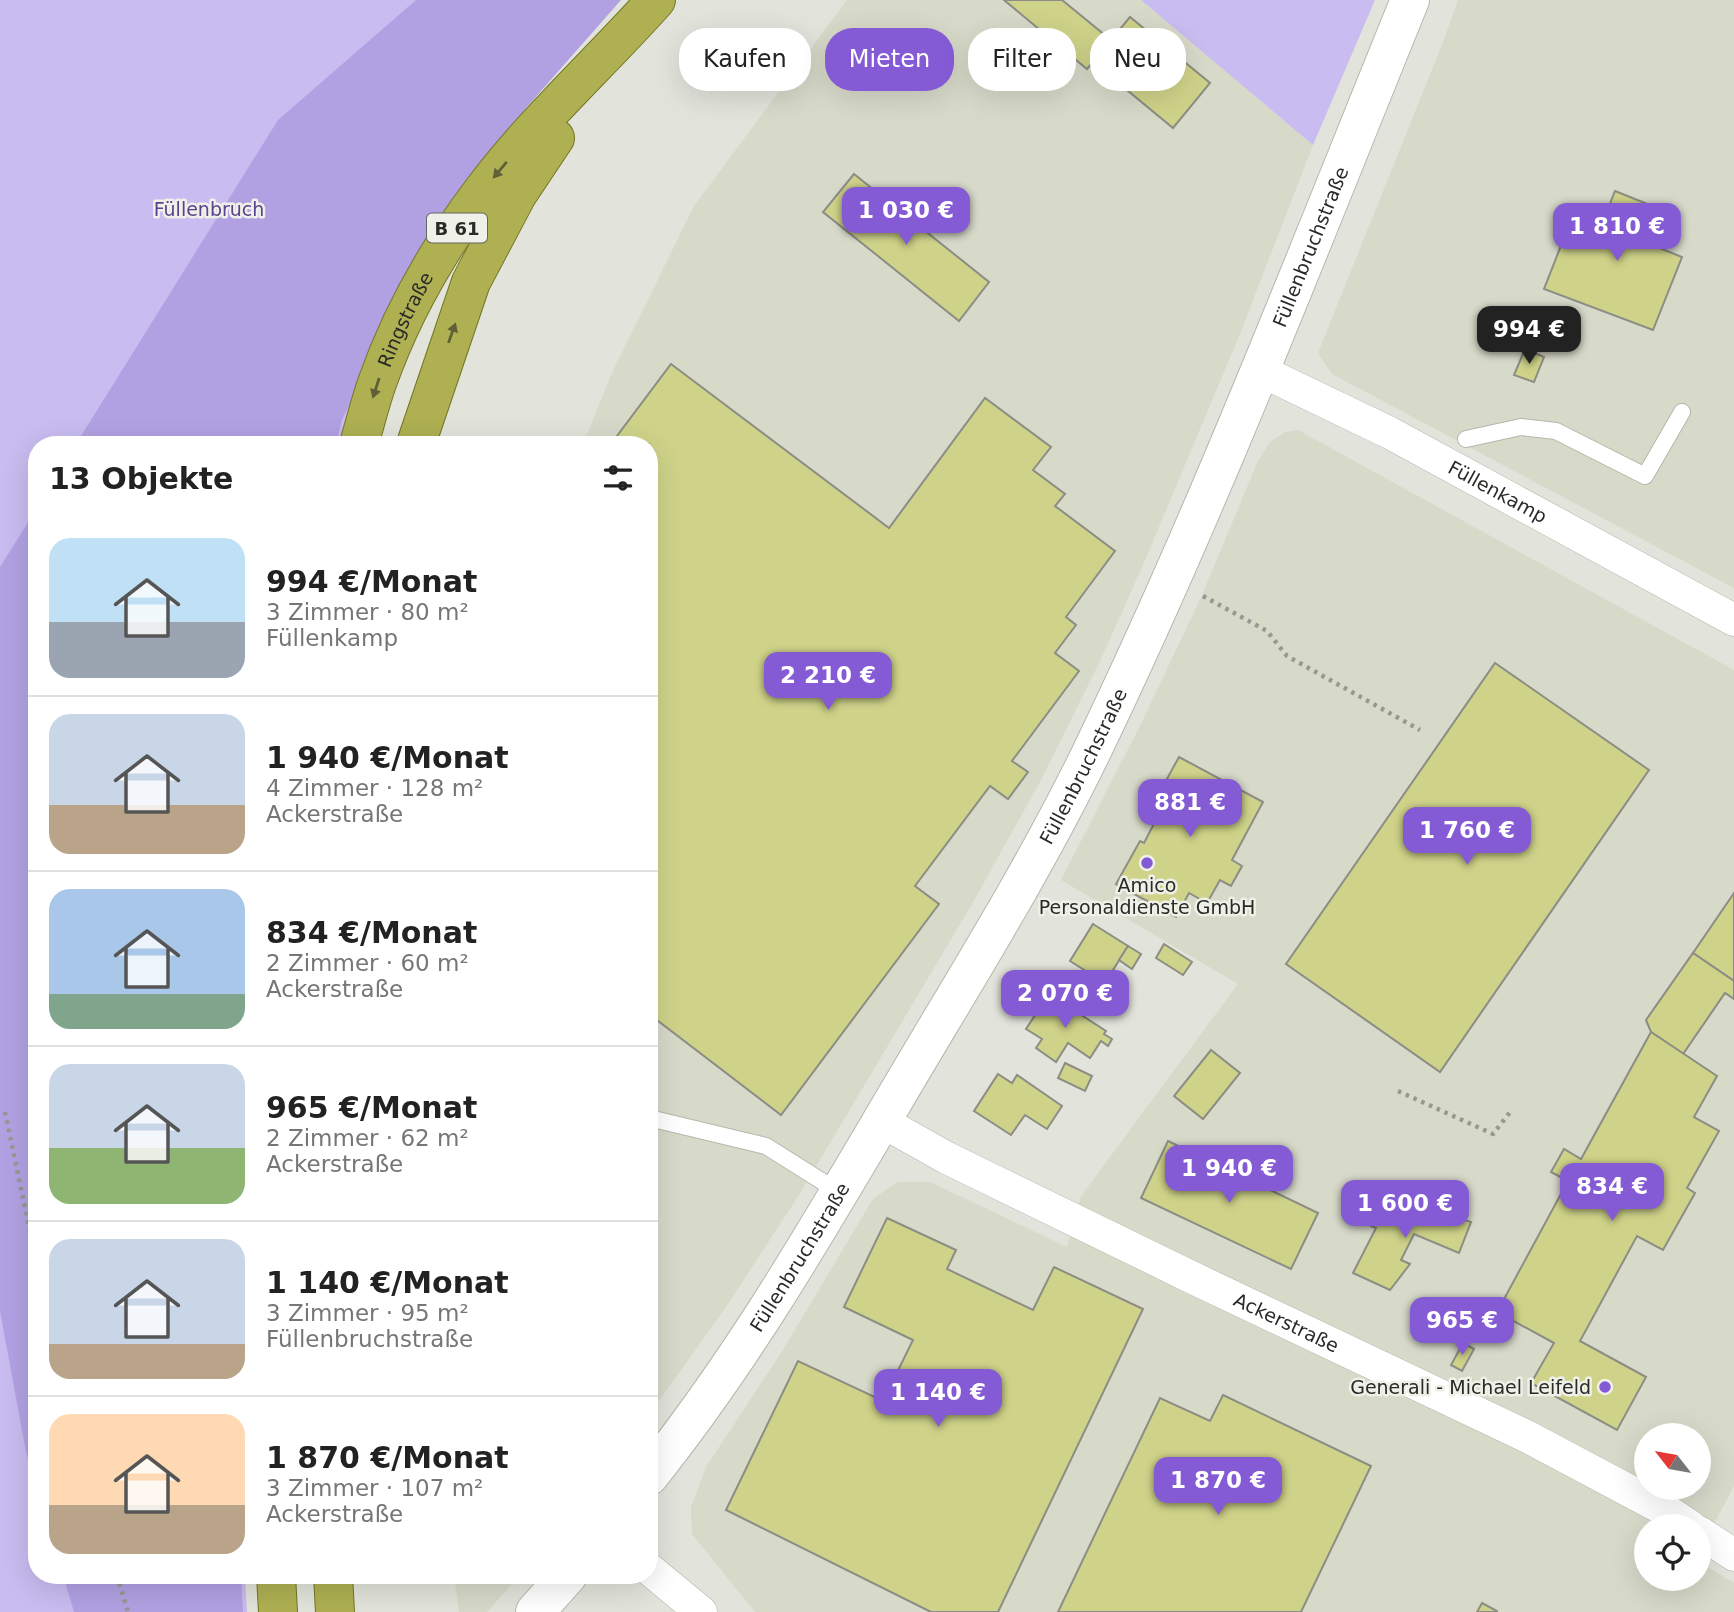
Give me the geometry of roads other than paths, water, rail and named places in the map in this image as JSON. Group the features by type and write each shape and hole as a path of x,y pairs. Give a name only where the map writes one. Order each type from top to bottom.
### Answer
{"highway":[{"name":"Ringstraße","path":"361,436 377,383 404,318 438,256 482,191 538,126 656,0"},
{"name":"Ringstraße","path":"419,436 471,282 517,195 613,48"},
{"path":"276,1584 278,1612"},
{"path":"333,1584 335,1612"}],"street":[{"name":"Füllenbruchstraße","path":"658,1465 686,1431 764,1317 1028,872 1087,760 1168,590 1410,0"},
{"name":"Füllenkamp","path":"1259,370 1390,433 1734,620"},
{"name":"Ackerstraße","path":"881,1121 947,1158 1561,1453 1669,1514"},
{"path":"1711,1540 1734,1555"},
{"path":"658,1576 701,1612"},
{"path":"535,1612 560,1584"}],"lane":[{"path":"1466,439 1521,427 1556,431 1645,476 1682,412"},
{"path":"658,1120 766,1146 839,1192"}],"place":[{"name":"Amico Personaldienste GmbH","path":"1147,863"},
{"name":"Generali - Michael Leifeld","path":"1605,1387"}],"park label":[{"name":"Füllenbruch","path":"209,209"}]}
